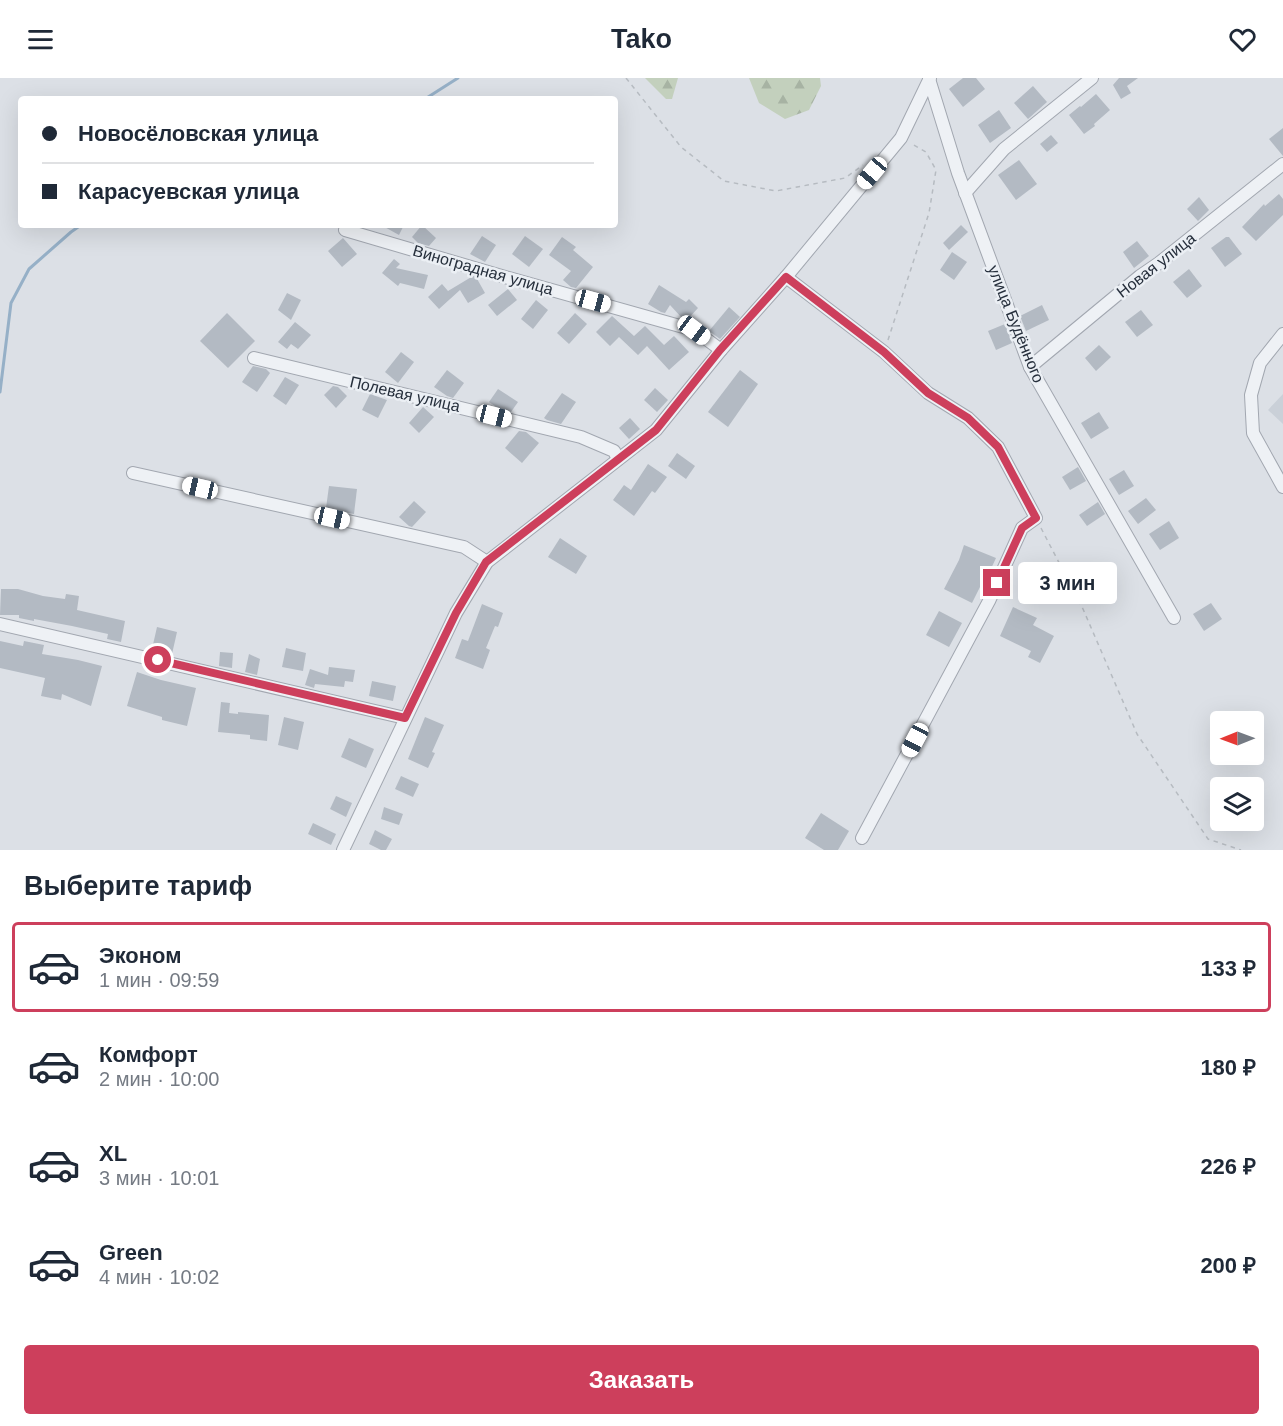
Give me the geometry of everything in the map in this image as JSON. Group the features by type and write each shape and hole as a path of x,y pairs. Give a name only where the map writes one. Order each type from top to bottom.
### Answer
{"street":[{"path":"343,850 456,613 486,562 656,430 720,350 786,277 901,138 929,78"},
{"name":"улица Будённого","path":"929,78 958,173 1030,367 1174,618"},
{"path":"965,193 1004,149 1092,78"},
{"name":"Новая улица","path":"1030,367 1140,276 1283,164"},
{"name":"Виноградная улица","path":"345,230 694,330 720,350"},
{"path":"786,277 884,352 928,393 968,418 998,447 1036,518 1022,528 989,602 862,838"},
{"path":"1283,334 1260,363 1251,395 1253,433 1283,487"},
{"name":"Полевая улица","path":"254,358 581,436 614,451 618,459"},
{"path":"134,473 464,548 486,562"},
{"path":"0,624 405,718"}],"path":[{"path":"626,78 681,147 724,182 776,191 844,178 863,165"},
{"path":"884,352 929,213 936,170 926,152 901,138"},
{"path":"1036,518 1083,609 1137,735 1208,839 1241,850"}],"shaded area":[{"path":"1283,394 1283,424 1268,410"}],"green space":[{"path":"645,78 678,78 672,99 666,99"},
{"path":"749,78 820,78 821,86 809,110 785,119 759,103"}],"building":[{"path":"963,78 976,78 985,89 963,107 949,89"},
{"path":"1119,78 1138,78 1127,86 1131,93 1121,99 1113,85"},
{"path":"1033,86 1047,102 1028,119 1014,103"},
{"path":"1096,94 1110,110 1084,134 1069,115"},
{"path":"999,110 1011,128 990,143 978,125"},
{"path":"1283,128 1283,156 1269,139"},
{"path":"1051,135 1058,143 1047,152 1040,144"},
{"path":"1019,160 1037,184 1016,200 998,175"},
{"path":"1279,194 1283,199 1283,215 1256,241 1242,227 1264,204 1265,206"},
{"path":"1199,197 1209,210 1198,221 1187,209"},
{"path":"961,225 968,232 949,250 943,243"},
{"path":"386,228 402,228 399,235"},
{"path":"420,228 425,228 436,238 429,246 418,243 412,237"},
{"path":"482,236 496,245 485,262 470,254"},
{"path":"525,236 543,249 529,267 512,254"},
{"path":"562,237 576,247 573,250 593,267 576,288 563,280 571,271 549,255"},
{"path":"1229,237 1242,254 1225,267 1211,248"},
{"path":"343,238 357,254 342,267 328,251"},
{"path":"1137,241 1149,256 1134,268 1123,252"},
{"path":"952,252 967,262 954,280 940,270"},
{"path":"394,259 400,264 396,268 428,275 424,289 400,283 398,286 382,273"},
{"path":"1189,269 1202,286 1187,298 1173,282"},
{"path":"473,276 476,277 485,293 468,303 460,290 439,309 428,297 442,284 448,291"},
{"path":"659,285 686,302 689,299 698,308 687,320 682,318 670,305 665,313 661,312 648,304"},
{"path":"508,289 517,300 497,316 488,305"},
{"path":"287,293 301,300 291,320 278,310"},
{"path":"536,300 548,310 533,329 521,319"},
{"path":"1042,305 1049,320 1026,331 1020,316"},
{"path":"729,307 740,317 720,339 709,331"},
{"path":"1141,310 1153,325 1137,337 1125,322"},
{"path":"227,313 255,341 228,368 200,341"},
{"path":"575,313 587,324 569,344 557,333"},
{"path":"612,316 634,336 645,326 664,345 674,336 689,352 669,370 647,346 638,355 619,337 610,346 596,332"},
{"path":"295,322 311,335 298,349 291,344 287,349 278,342"},
{"path":"1005,324 1012,343 996,350 988,331"},
{"path":"1099,345 1111,357 1096,371 1085,358"},
{"path":"401,352 414,362 398,383 385,372"},
{"path":"253,366 266,369 270,373 257,392 242,382"},
{"path":"447,370 464,383 453,398 434,387"},
{"path":"740,370 758,384 728,427 708,412"},
{"path":"285,377 299,385 286,405 273,396"},
{"path":"333,386 338,387 347,396 336,408 324,395"},
{"path":"655,388 668,400 657,412 644,400"},
{"path":"498,389 518,402 511,412 489,402"},
{"path":"562,393 576,402 561,424 544,418"},
{"path":"370,394 387,400 378,418 362,410"},
{"path":"423,407 434,417 419,433 409,423"},
{"path":"1099,412 1109,428 1091,439 1081,423"},
{"path":"630,418 640,429 629,439 619,428"},
{"path":"519,431 526,432 539,443 522,463 505,448"},
{"path":"677,453 695,466 686,479 668,466"},
{"path":"648,464 667,477 655,493 652,491 634,516 613,500 624,485 631,490"},
{"path":"1078,467 1086,481 1070,490 1062,477"},
{"path":"1124,470 1134,486 1119,495 1109,479"},
{"path":"329,486 357,489 354,514 326,508"},
{"path":"1146,498 1156,510 1138,524 1128,511"},
{"path":"414,501 426,512 412,527 399,517"},
{"path":"1098,502 1105,514 1087,526 1079,515"},
{"path":"1169,521 1179,538 1160,550 1149,534"},
{"path":"560,538 587,556 576,574 548,557"},
{"path":"964,545 996,558 972,603 944,589"},
{"path":"1,589 18,589 65,599 66,594 79,596 77,610 125,621 121,642 107,639 108,634 19,618 19,615 0,615"},
{"path":"1211,603 1222,619 1204,631 1193,614"},
{"path":"482,604 503,613 486,648 490,650 483,669 455,658 462,639 468,641"},
{"path":"1013,607 1037,618 1033,625 1054,636 1040,663 1028,657 1031,651 1000,636"},
{"path":"939,611 962,623 949,647 926,635"},
{"path":"157,627 177,632 172,654 152,649"},
{"path":"0,641 23,646 24,641 44,645 42,654 102,666 91,706 62,694 61,700 41,696 45,678 0,668"},
{"path":"286,648 306,653 303,671 282,667"},
{"path":"220,652 233,653 232,668 219,666"},
{"path":"249,654 260,659 257,675 245,672"},
{"path":"329,667 355,670 353,682 345,681 344,687 315,684 314,688 305,685 310,669 328,675"},
{"path":"137,672 196,688 187,726 162,720 162,717 127,706"},
{"path":"372,681 396,686 393,701 369,696"},
{"path":"221,702 230,703 229,713 269,715 267,741 250,739 250,735 218,732"},
{"path":"284,717 304,722 298,750 278,745"},
{"path":"425,717 444,725 432,752 435,753 428,768 408,759"},
{"path":"349,738 374,749 366,768 341,757"},
{"path":"401,776 419,784 413,797 395,789"},
{"path":"336,796 352,803 346,817 330,809"},
{"path":"384,807 403,814 399,825 381,819"},
{"path":"821,813 849,831 838,850 824,850 805,838"},
{"path":"313,823 336,834 331,845 308,834"},
{"path":"375,830 392,839 386,850 369,844"}],"waterway":[{"path":"430,96 458,78"},
{"path":"0,392 11,303 29,269 77,228"}],"route":[{"path":"158,660 405,718 456,613 486,562 656,430 720,350 786,277 884,352 928,393 968,418 998,447 1036,518 1022,528 997,583"}]}
